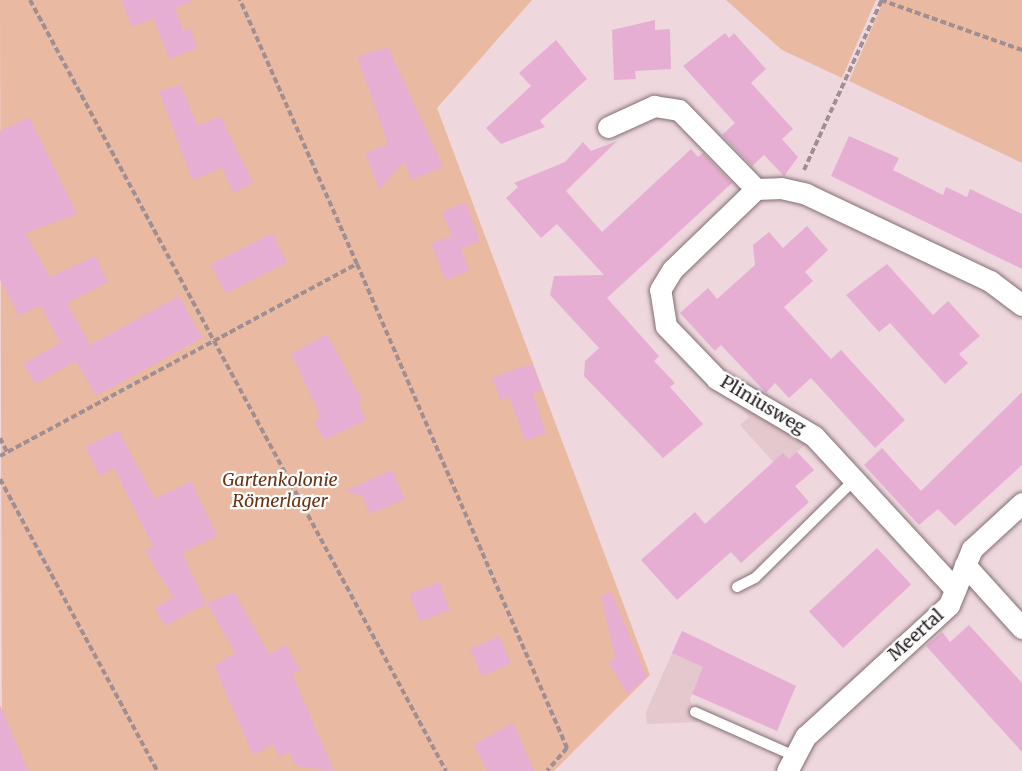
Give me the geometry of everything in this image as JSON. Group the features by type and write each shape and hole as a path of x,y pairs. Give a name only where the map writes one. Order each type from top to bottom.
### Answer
{"street":[{"path":"608,126 654,106 679,110 756,189 795,190 990,281 1022,305"},
{"name":"Pliniusweg","path":"756,189 667,276 659,300 663,320 726,387 814,436 956,589"},
{"name":"Meertal","path":"790,763 826,716 949,605 972,549 1022,503"},
{"path":"965,566 1022,628"}],"lane":[{"path":"737,587 754,578 855,479"},
{"name":"Meertal","path":"695,712 790,763"}],"path":[{"path":"30,0 446,771"},
{"path":"240,0 567,748 547,771"},
{"path":"795,190 881,0 1022,50"},
{"path":"0,456 357,264"},
{"path":"0,438 7,452"},
{"path":"0,479 157,771"}],"shaded area":[{"path":"740,407 807,443 797,452 814,470 795,486 740,425 749,417"},
{"path":"682,631 713,645 690,699 698,722 647,724 646,712"}],"green space":[{"name":"Gartenkolonie Römerlager","path":"0,0 532,0 437,108 650,675 554,771 2,771"},
{"path":"726,0 876,0 842,78 782,50"},
{"path":"884,0 1022,0 1022,163 849,81"}],"building":[{"path":"121,0 194,0 175,8 183,31 190,28 197,48 169,59 153,18 132,27"},
{"path":"655,20 655,30 670,29 671,69 635,71 636,79 614,80 612,30"},
{"path":"725,33 729,38 734,33 766,69 751,83 793,129 782,139 798,157 784,176 764,155 752,166 722,135 735,123 683,66"},
{"path":"556,40 587,79 540,121 545,127 501,144 486,128 531,86 519,73"},
{"path":"388,47 443,167 411,180 404,162 379,189 365,153 388,144 357,57"},
{"path":"180,85 198,126 220,116 253,183 233,193 222,168 192,180 159,91"},
{"path":"29,117 77,214 25,233 50,277 95,256 108,282 67,303 90,345 179,296 202,338 96,396 76,361 35,384 23,364 60,343 40,305 19,316 0,280 0,131"},
{"path":"849,136 899,158 893,170 943,195 946,187 967,197 970,189 1022,214 1022,269 831,176"},
{"path":"617,141 566,191 602,232 691,149 698,157 703,153 732,183 607,298 659,356 654,361 675,383 670,387 703,424 663,458 584,376 585,361 599,348 550,295 554,276 604,275 557,224 541,238 506,198 518,187 514,183 565,162 583,142 591,151"},
{"path":"465,202 480,241 461,248 469,271 445,280 431,243 452,236 442,212"},
{"path":"807,226 828,250 805,272 813,281 784,307 831,359 841,350 905,420 875,448 811,378 789,398 775,383 766,393 721,345 715,351 680,313 708,288 717,299 755,265 753,245 769,232 783,248"},
{"path":"272,233 287,262 226,294 211,264"},
{"path":"887,264 933,315 948,301 980,336 959,354 968,363 945,384 890,323 879,332 846,295"},
{"path":"327,334 362,400 358,402 366,420 324,440 314,421 321,417 291,354"},
{"path":"524,366 533,366 542,390 533,394 546,433 525,441 509,397 500,400 492,378"},
{"path":"1022,392 1022,465 955,526 938,509 919,525 864,465 882,448 921,491"},
{"path":"118,430 155,499 191,481 217,536 182,553 206,604 165,626 155,608 173,597 145,551 153,547 114,468 100,476 85,447"},
{"path":"797,452 814,470 795,486 809,502 741,563 731,552 677,600 641,560 695,512 705,524 783,453 789,459"},
{"path":"392,470 405,499 370,514 362,496 345,491"},
{"path":"877,548 911,585 843,648 809,611"},
{"path":"439,582 450,610 420,621 409,593"},
{"path":"234,592 269,654 286,645 300,670 292,674 334,771 296,766 289,752 280,757 272,744 253,755 214,666 235,653 207,603"},
{"path":"611,592 647,677 627,694 608,662 615,658 601,595"},
{"path":"969,625 1022,683 1022,752 926,646 942,632 950,642"},
{"path":"682,631 796,686 777,731 692,694 703,667 672,653"},
{"path":"499,636 511,663 482,676 470,649"},
{"path":"0,705 28,771 0,771"},
{"path":"513,723 534,771 487,771 474,744"}]}
